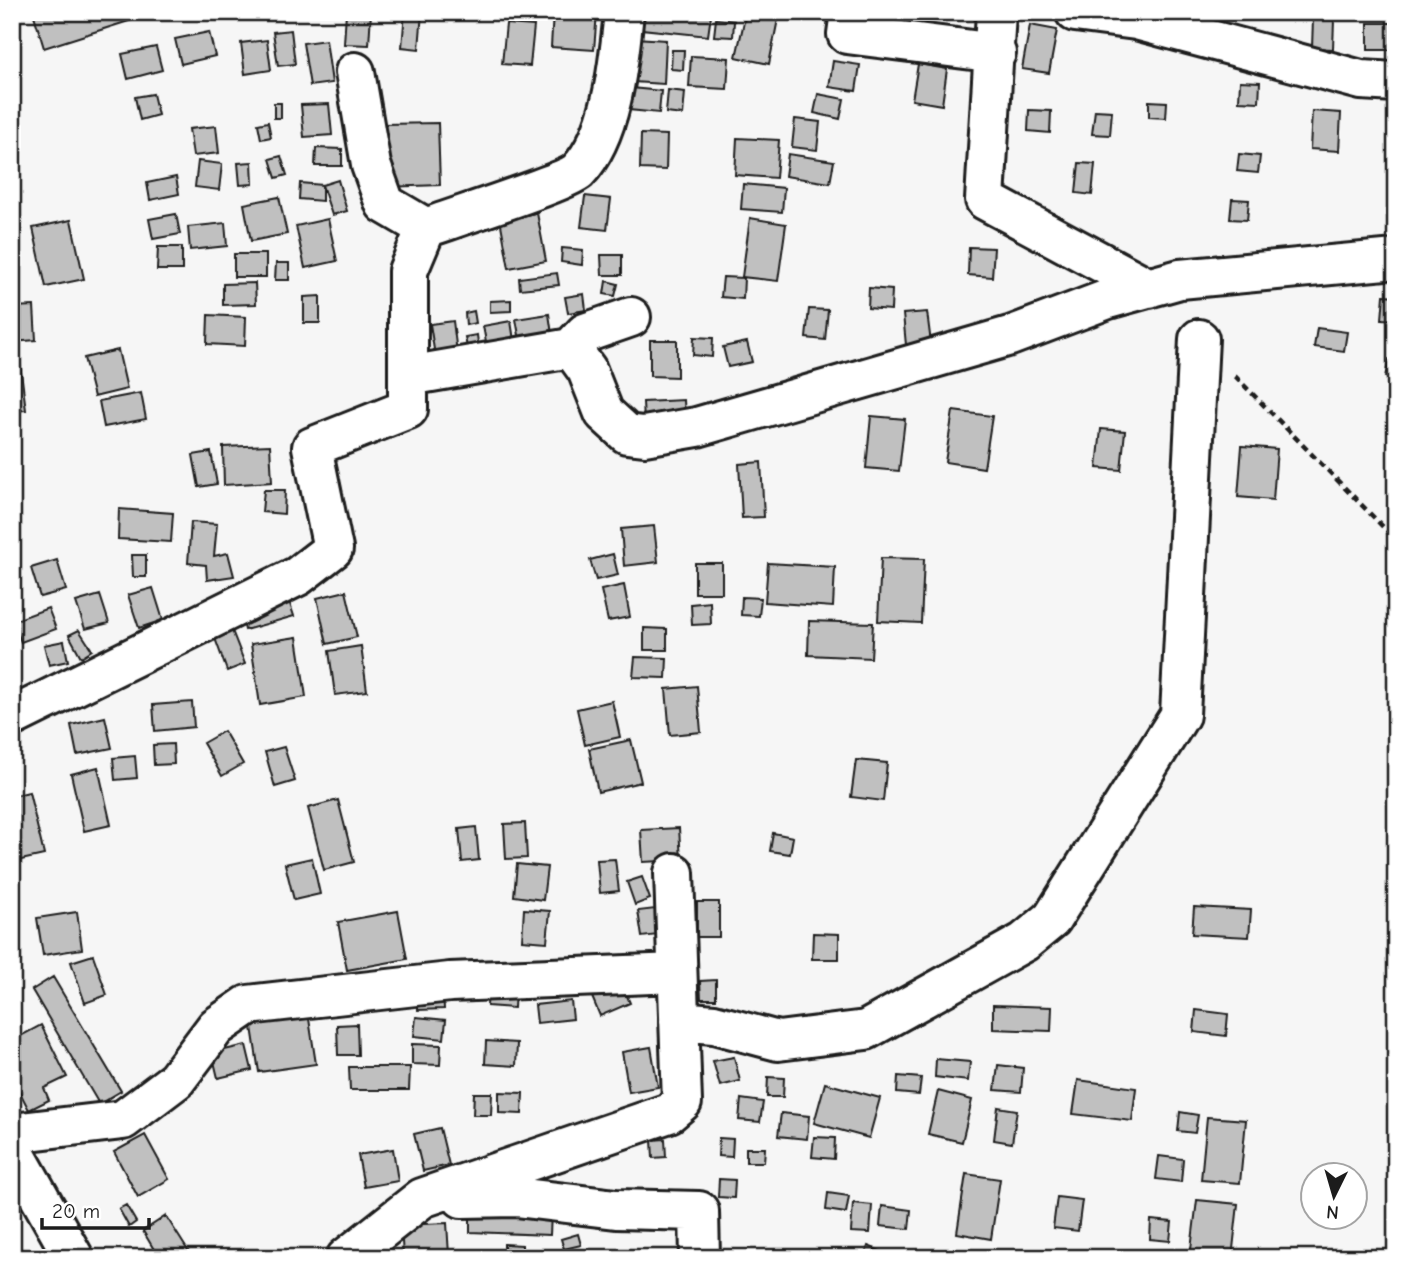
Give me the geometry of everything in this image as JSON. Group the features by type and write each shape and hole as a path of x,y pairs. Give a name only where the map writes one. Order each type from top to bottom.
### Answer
{"street":[{"path":"12,717 298,576 333,549 312,447 408,408 408,271 426,228 576,173 594,149 617,80 624,12"},
{"path":"850,12 847,34 996,53"},
{"path":"996,12 996,53 985,200 1149,288"},
{"path":"1074,12 1136,20 1361,80 1396,82"},
{"path":"355,72 371,165 385,204 426,228"},
{"path":"571,348 587,370 604,413 627,434 643,436 697,427 1010,336 1108,299 1180,279 1396,259"},
{"path":"408,376 571,348 585,333 631,317"},
{"path":"679,1021 714,1024 778,1041 866,1030 1024,942 1052,919 1180,715 1199,338"},
{"path":"346,1258 422,1198 669,1113 682,1102 674,873"},
{"path":"12,1133 123,1120 176,1080 216,1027 248,1005 450,982 677,973"},
{"path":"12,1148 74,1258"},
{"path":"422,1198 516,1196 616,1209 699,1211 700,1258"}],"path":[{"path":"1199,338 1396,540"}],"building":[{"path":"33,12 133,12 135,19 44,48"},
{"path":"346,12 371,12 369,45 344,44"},
{"path":"405,12 422,12 419,49 402,47"},
{"path":"553,12 597,12 594,50 551,47"},
{"path":"644,12 711,15 708,36 642,29"},
{"path":"894,12 926,12 925,36 892,33"},
{"path":"746,13 778,19 769,64 736,57"},
{"path":"716,19 734,21 733,37 714,36"},
{"path":"1313,19 1334,20 1333,49 1312,48"},
{"path":"1368,23 1396,23 1396,50 1368,50"},
{"path":"506,24 534,26 530,66 502,64"},
{"path":"1030,25 1057,30 1049,73 1022,69"},
{"path":"291,30 295,64 278,66 273,32"},
{"path":"209,32 215,56 181,64 175,39"},
{"path":"635,38 666,40 664,84 633,82"},
{"path":"267,40 271,70 245,74 241,43"},
{"path":"326,40 332,83 310,86 303,43"},
{"path":"156,47 162,70 128,79 122,54"},
{"path":"672,50 684,50 683,70 671,69"},
{"path":"691,56 729,58 727,89 689,87"},
{"path":"833,61 860,65 856,91 829,87"},
{"path":"918,64 947,69 942,105 912,100"},
{"path":"1240,81 1260,82 1259,102 1239,101"},
{"path":"631,88 661,91 659,113 629,110"},
{"path":"668,90 685,92 683,115 666,113"},
{"path":"153,94 158,115 140,120 135,97"},
{"path":"818,94 844,99 840,119 814,113"},
{"path":"1149,101 1167,102 1166,118 1149,117"},
{"path":"274,103 281,103 281,118 274,118"},
{"path":"329,104 332,135 304,137 301,105"},
{"path":"1029,110 1051,111 1050,133 1028,131"},
{"path":"1095,110 1112,111 1110,135 1092,134"},
{"path":"1312,111 1341,113 1339,151 1310,149"},
{"path":"795,119 820,122 817,150 792,147"},
{"path":"268,122 271,137 261,139 258,124"},
{"path":"438,123 440,185 386,187 384,124"},
{"path":"216,126 219,153 193,156 189,129"},
{"path":"641,134 667,135 666,170 640,169"},
{"path":"737,138 779,140 776,178 735,175"},
{"path":"316,148 342,149 342,166 315,166"},
{"path":"788,154 834,161 830,183 785,176"},
{"path":"1239,154 1260,156 1258,173 1237,171"},
{"path":"281,156 287,175 276,178 270,159"},
{"path":"198,161 222,164 219,190 195,187"},
{"path":"252,162 253,184 240,185 238,163"},
{"path":"1079,163 1095,164 1092,195 1076,193"},
{"path":"176,177 179,194 150,200 147,183"},
{"path":"338,180 347,211 332,215 322,185"},
{"path":"300,183 322,185 322,201 299,199"},
{"path":"743,184 784,188 782,212 741,209"},
{"path":"585,196 611,199 607,230 581,227"},
{"path":"279,197 287,234 251,241 244,204"},
{"path":"1232,199 1249,200 1247,220 1230,219"},
{"path":"537,213 546,261 509,268 500,219"},
{"path":"176,214 180,234 153,239 149,219"},
{"path":"750,218 786,224 778,281 742,277"},
{"path":"328,219 337,261 305,268 296,226"},
{"path":"71,220 84,279 46,287 33,228"},
{"path":"225,223 227,246 190,250 188,227"},
{"path":"158,247 182,247 182,270 157,270"},
{"path":"969,247 994,248 992,277 968,275"},
{"path":"562,248 583,250 582,265 561,262"},
{"path":"234,254 266,254 266,277 234,277"},
{"path":"601,255 622,255 622,275 602,275"},
{"path":"276,263 289,263 289,280 275,280"},
{"path":"557,273 559,285 520,289 519,278"},
{"path":"723,277 744,278 743,299 721,297"},
{"path":"606,281 618,284 615,296 604,294"},
{"path":"255,283 256,304 223,305 223,284"},
{"path":"869,288 892,290 891,310 868,308"},
{"path":"584,294 586,310 568,313 565,297"},
{"path":"1384,295 1396,296 1396,320 1382,319"},
{"path":"320,296 320,323 304,323 304,297"},
{"path":"511,300 511,311 490,312 490,301"},
{"path":"34,306 36,340 12,342 12,307"},
{"path":"809,309 828,310 825,340 806,338"},
{"path":"474,311 476,323 466,325 465,313"},
{"path":"927,312 931,343 906,345 903,314"},
{"path":"549,314 553,341 521,346 516,319"},
{"path":"208,315 246,317 245,346 207,344"},
{"path":"453,321 457,353 435,356 430,324"},
{"path":"511,321 515,347 488,352 483,326"},
{"path":"1317,328 1347,332 1344,351 1314,347"},
{"path":"477,335 479,351 468,353 465,337"},
{"path":"694,337 713,338 712,357 693,355"},
{"path":"650,340 677,340 677,377 650,376"},
{"path":"747,342 752,362 728,367 723,347"},
{"path":"118,350 127,389 94,397 84,358"},
{"path":"1389,359 1396,360 1396,379 1385,377"},
{"path":"20,364 26,410 12,411 12,365"},
{"path":"141,393 146,419 104,427 99,401"},
{"path":"684,400 685,420 644,422 643,402"},
{"path":"953,411 992,416 984,468 945,462"},
{"path":"871,416 905,419 899,471 866,468"},
{"path":"1101,429 1125,431 1121,470 1097,468"},
{"path":"270,445 272,482 224,485 223,447"},
{"path":"1242,446 1277,449 1273,500 1238,497"},
{"path":"211,452 217,484 199,487 193,455"},
{"path":"761,462 764,517 742,518 739,464"},
{"path":"264,490 285,490 284,514 262,512"},
{"path":"119,509 173,513 171,542 118,539"},
{"path":"191,522 217,524 214,556 228,553 234,576 207,580 206,565 188,563"},
{"path":"654,526 658,562 624,566 621,529"},
{"path":"613,554 618,575 596,580 590,560"},
{"path":"132,555 146,555 146,577 133,577"},
{"path":"881,558 924,559 921,623 878,621"},
{"path":"57,560 66,590 40,597 31,568"},
{"path":"695,563 722,563 722,593 695,593"},
{"path":"768,563 835,567 833,607 765,602"},
{"path":"624,585 630,617 608,621 601,590"},
{"path":"153,588 163,620 139,628 128,595"},
{"path":"346,591 357,637 327,644 317,598"},
{"path":"100,595 109,623 85,629 76,602"},
{"path":"742,597 761,598 759,616 741,615"},
{"path":"289,601 294,616 245,630 241,614"},
{"path":"710,602 711,624 692,625 691,604"},
{"path":"48,608 56,629 21,642 13,621"},
{"path":"809,621 873,623 871,658 808,655"},
{"path":"229,623 245,664 227,671 212,630"},
{"path":"644,628 667,629 667,650 644,650"},
{"path":"79,630 92,650 81,657 69,635"},
{"path":"297,637 306,697 260,705 251,644"},
{"path":"64,641 68,661 49,665 44,645"},
{"path":"361,646 367,691 335,695 329,651"},
{"path":"635,657 667,658 666,678 633,677"},
{"path":"697,686 701,732 670,735 666,689"},
{"path":"612,701 620,737 585,745 577,709"},
{"path":"192,702 194,727 155,731 153,705"},
{"path":"105,717 112,748 77,755 71,725"},
{"path":"224,731 243,764 222,776 203,743"},
{"path":"631,740 641,782 598,792 589,749"},
{"path":"173,744 174,764 154,765 153,745"},
{"path":"284,747 295,781 275,787 265,752"},
{"path":"135,756 137,778 115,780 113,758"},
{"path":"856,760 887,763 883,801 851,797"},
{"path":"98,767 111,825 84,831 71,774"},
{"path":"29,792 44,855 12,862 12,796"},
{"path":"338,800 354,862 324,870 308,808"},
{"path":"525,823 527,858 506,859 504,824"},
{"path":"476,827 479,860 462,862 459,829"},
{"path":"679,828 681,860 643,862 641,830"},
{"path":"773,833 793,837 790,854 770,851"},
{"path":"312,858 320,894 294,900 285,864"},
{"path":"615,859 619,891 600,893 597,860"},
{"path":"517,864 547,867 543,900 514,896"},
{"path":"642,877 650,899 635,905 627,882"},
{"path":"697,902 719,902 719,937 697,937"},
{"path":"1194,907 1251,910 1249,937 1192,934"},
{"path":"524,909 550,911 547,942 522,940"},
{"path":"655,909 658,935 642,937 638,911"},
{"path":"398,911 407,959 347,970 338,922"},
{"path":"77,912 82,949 43,955 37,918"},
{"path":"813,933 839,934 839,959 812,959"},
{"path":"93,955 107,995 85,1003 71,962"},
{"path":"53,977 121,1091 99,1104 32,990"},
{"path":"716,980 716,999 701,999 700,981"},
{"path":"622,984 630,1003 600,1016 592,997"},
{"path":"488,988 515,989 514,1008 487,1006"},
{"path":"443,991 444,1009 418,1010 418,992"},
{"path":"571,1001 573,1019 537,1023 535,1005"},
{"path":"993,1005 1052,1007 1051,1031 993,1029"},
{"path":"307,1006 316,1064 259,1072 250,1014"},
{"path":"1196,1010 1228,1014 1226,1036 1194,1032"},
{"path":"416,1017 446,1020 444,1039 414,1036"},
{"path":"357,1024 358,1055 338,1055 337,1025"},
{"path":"41,1025 67,1077 44,1088 49,1100 29,1110 12,1077 12,1028 17,1038"},
{"path":"486,1041 517,1043 516,1066 485,1064"},
{"path":"412,1044 441,1045 440,1065 412,1064"},
{"path":"246,1045 252,1070 218,1078 212,1053"},
{"path":"651,1047 658,1087 629,1092 622,1052"},
{"path":"734,1057 740,1081 720,1086 713,1061"},
{"path":"936,1059 970,1062 968,1081 935,1077"},
{"path":"998,1065 1023,1068 1021,1092 995,1090"},
{"path":"349,1067 410,1067 409,1090 350,1090"},
{"path":"898,1076 921,1078 919,1095 897,1093"},
{"path":"768,1077 784,1078 783,1097 767,1097"},
{"path":"1078,1080 1136,1088 1132,1121 1073,1114"},
{"path":"1391,1081 1396,1081 1396,1119 1388,1119"},
{"path":"825,1083 880,1098 869,1138 814,1123"},
{"path":"938,1091 972,1100 962,1142 928,1134"},
{"path":"499,1092 523,1093 522,1114 499,1113"},
{"path":"474,1093 492,1093 491,1115 473,1115"},
{"path":"741,1099 763,1102 760,1122 739,1120"},
{"path":"998,1107 1017,1110 1012,1143 994,1140"},
{"path":"1180,1112 1198,1115 1195,1133 1178,1131"},
{"path":"781,1113 809,1116 807,1139 778,1136"},
{"path":"1207,1117 1246,1120 1240,1183 1201,1180"},
{"path":"440,1128 449,1165 423,1171 414,1134"},
{"path":"145,1135 169,1179 138,1197 114,1152"},
{"path":"814,1137 835,1138 834,1159 812,1157"},
{"path":"719,1138 733,1139 732,1157 718,1156"},
{"path":"665,1139 666,1157 653,1158 652,1140"},
{"path":"746,1148 765,1148 764,1162 746,1162"},
{"path":"393,1149 398,1181 364,1187 358,1155"},
{"path":"1159,1156 1183,1159 1181,1182 1156,1179"},
{"path":"966,1174 1000,1179 991,1239 957,1233"},
{"path":"719,1179 735,1180 734,1198 718,1197"},
{"path":"828,1193 849,1196 846,1213 826,1210"},
{"path":"1057,1197 1082,1200 1078,1231 1053,1228"},
{"path":"1197,1200 1238,1204 1232,1258 1190,1258"},
{"path":"853,1203 872,1205 870,1233 851,1232"},
{"path":"126,1205 136,1222 129,1227 119,1209"},
{"path":"882,1206 911,1210 909,1229 880,1226"},
{"path":"470,1211 551,1213 550,1235 470,1232"},
{"path":"166,1216 192,1257 159,1258 143,1231"},
{"path":"1151,1220 1172,1222 1170,1241 1150,1239"},
{"path":"447,1223 449,1255 403,1257 401,1225"},
{"path":"578,1234 581,1245 564,1249 561,1239"},
{"path":"504,1244 522,1245 522,1258 504,1258"},
{"path":"868,1246 897,1258 864,1258"},
{"path":"628,1254 654,1254 654,1258 628,1258"},
{"path":"1323,1254 1348,1256 1348,1258 1322,1258"}]}
